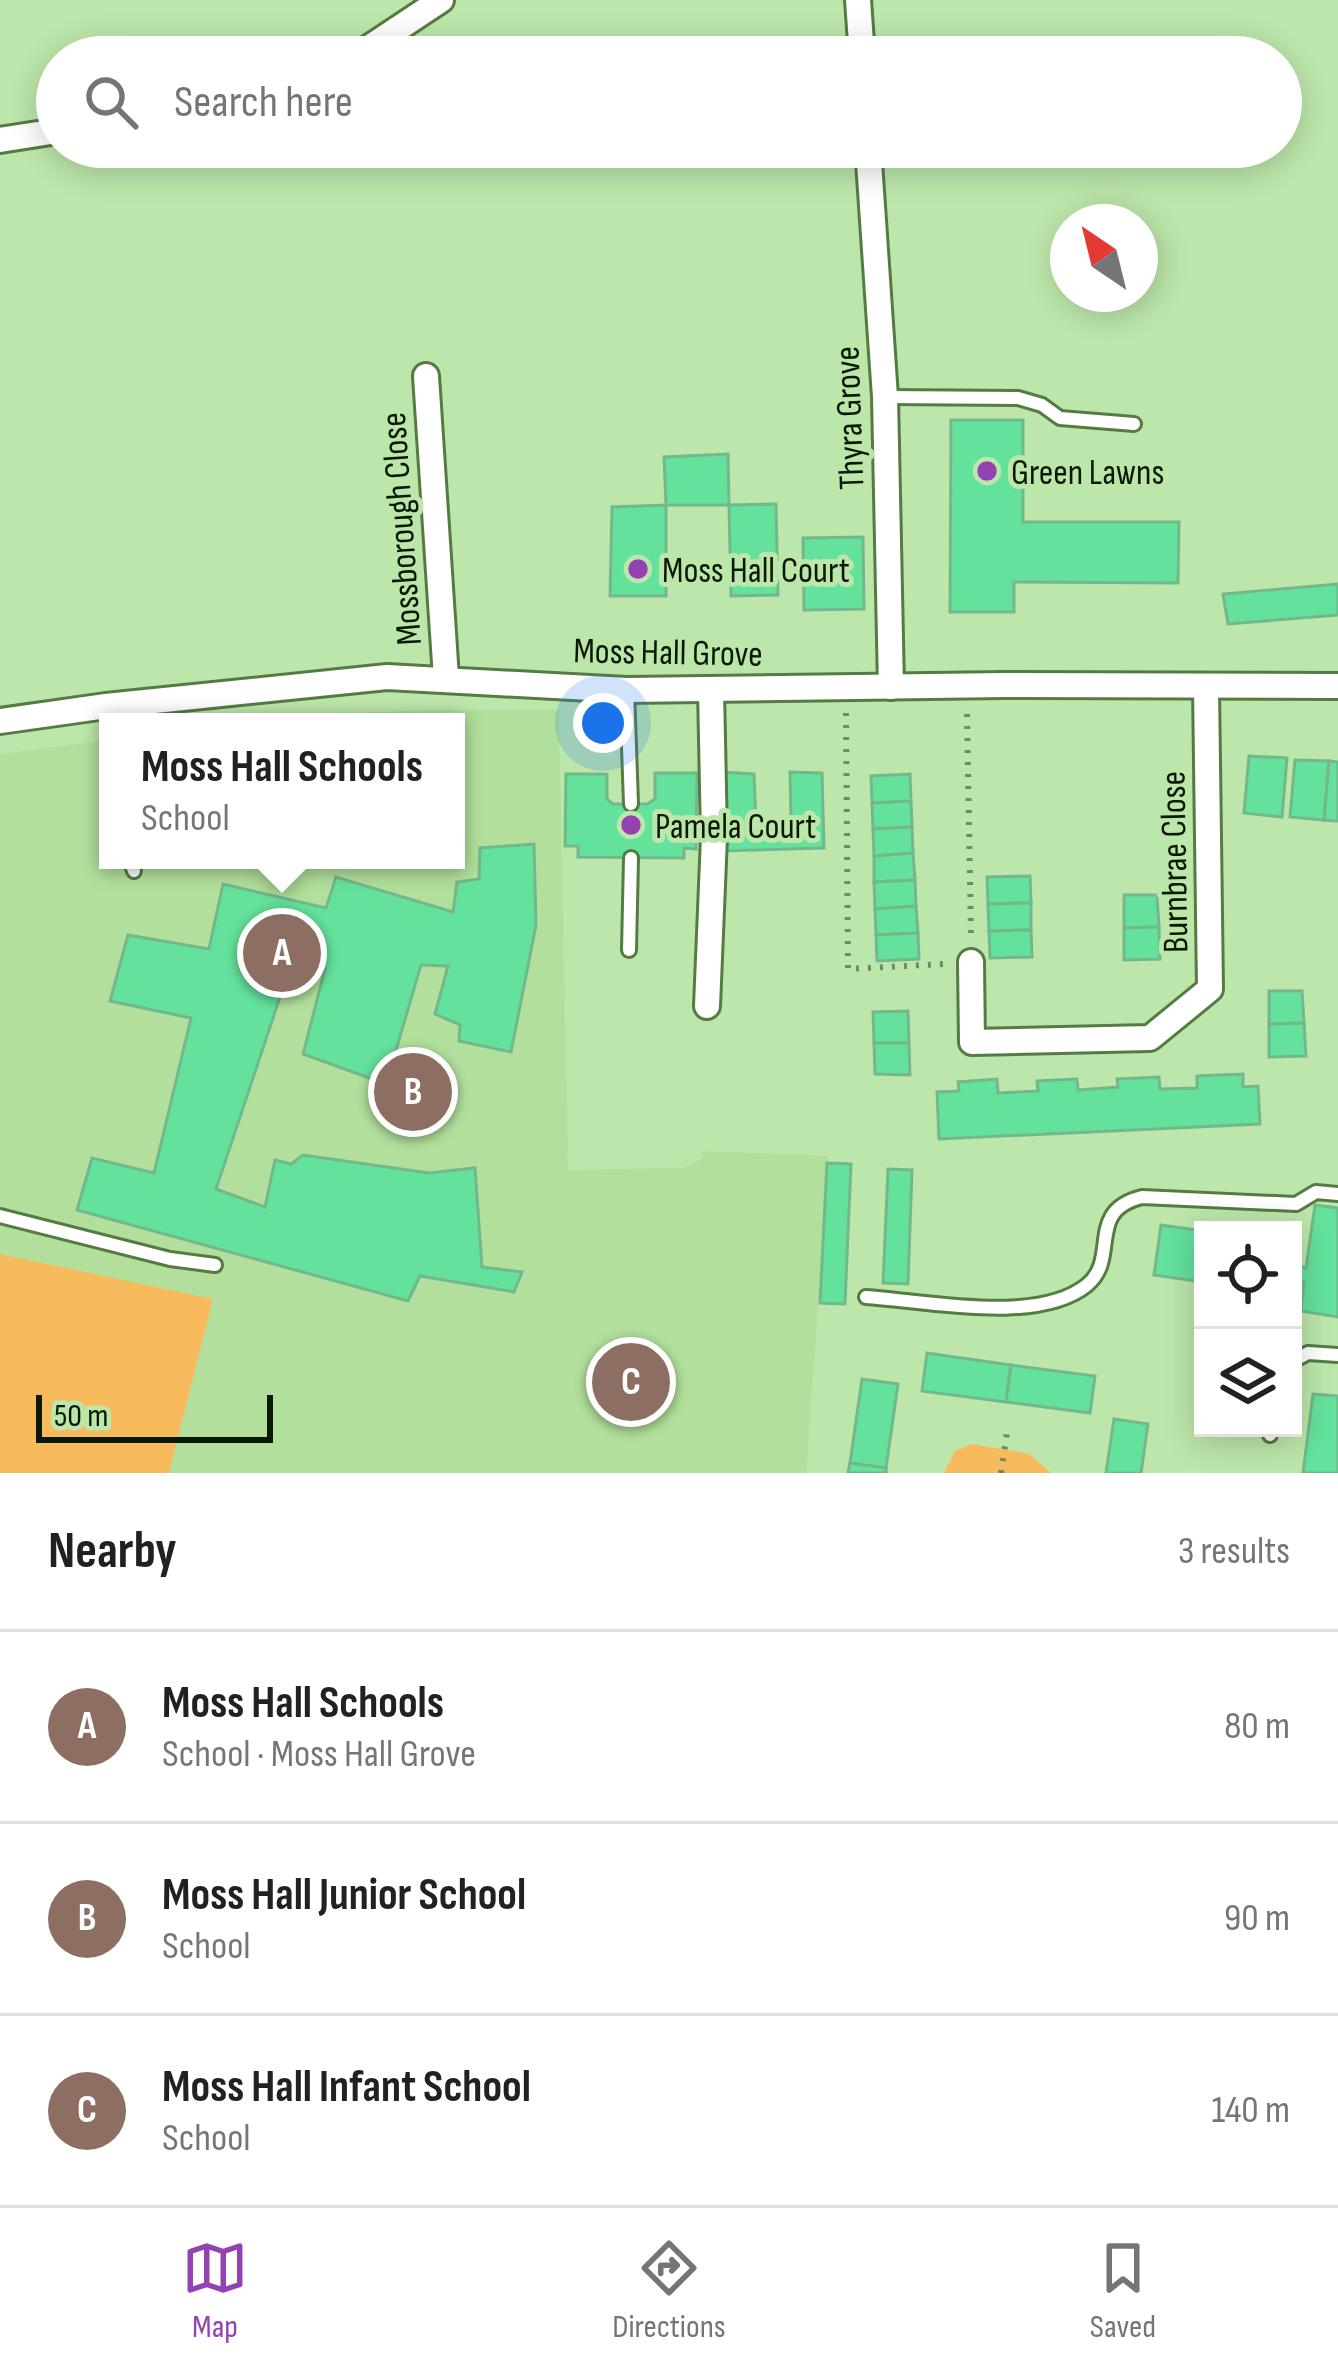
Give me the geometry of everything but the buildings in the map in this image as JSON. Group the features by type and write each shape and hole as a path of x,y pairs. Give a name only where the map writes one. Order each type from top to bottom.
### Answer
{"street":[{"path":"387,36 441,0"},
{"path":"858,0 861,36"},
{"path":"0,140 36,134"},
{"name":"Thyra Grove","path":"869,168 885,398 891,687"},
{"name":"Mossborough Close","path":"426,376 446,678"},
{"name":"Moss Hall Grove","path":"122,713 387,677 627,690 1338,686"},
{"name":"Burnbrae Close","path":"971,962 973,1042 1150,1037 1210,988 1206,687"},
{"path":"707,1006 714,837 712,690"},
{"name":"Moss Hall Grove","path":"0,721 99,715"}],"lane":[{"path":"885,398 1018,398 1042,405 1060,418 1134,424"},
{"path":"627,690 631,805"},
{"path":"629,950 631,857"},
{"path":"866,1297 1025,1308 1065,1298 1087,1285 1099,1272 1108,1220 1128,1201 1142,1197 1296,1204 1316,1192 1338,1194"},
{"path":"0,1216 170,1259 215,1265"},
{"path":"1302,1356 1338,1355"}],"path":[{"path":"846,688 848,969 971,962 967,686"},
{"path":"1001,1473 1007,1432"}],"shaded area":[{"path":"559,710 568,1170 683,1168 703,1158 703,1151 829,1156 806,1473 0,1473 0,754 99,741 99,869 465,869 465,713 336,713"},
{"path":"0,1254 213,1299 169,1473 0,1473"},
{"path":"972,1444 1029,1454 1051,1473 944,1473 955,1451"}],"place":[{"name":"Green Lawns","path":"987,471"},
{"name":"Moss Hall Court","path":"638,569"},
{"name":"Pamela Court","path":"631,825"},
{"name":"Moss Hall Schools","path":"282,953"},
{"name":"Moss Hall Junior School","path":"413,1092"},
{"name":"Moss Hall Infant School","path":"631,1382"}]}
